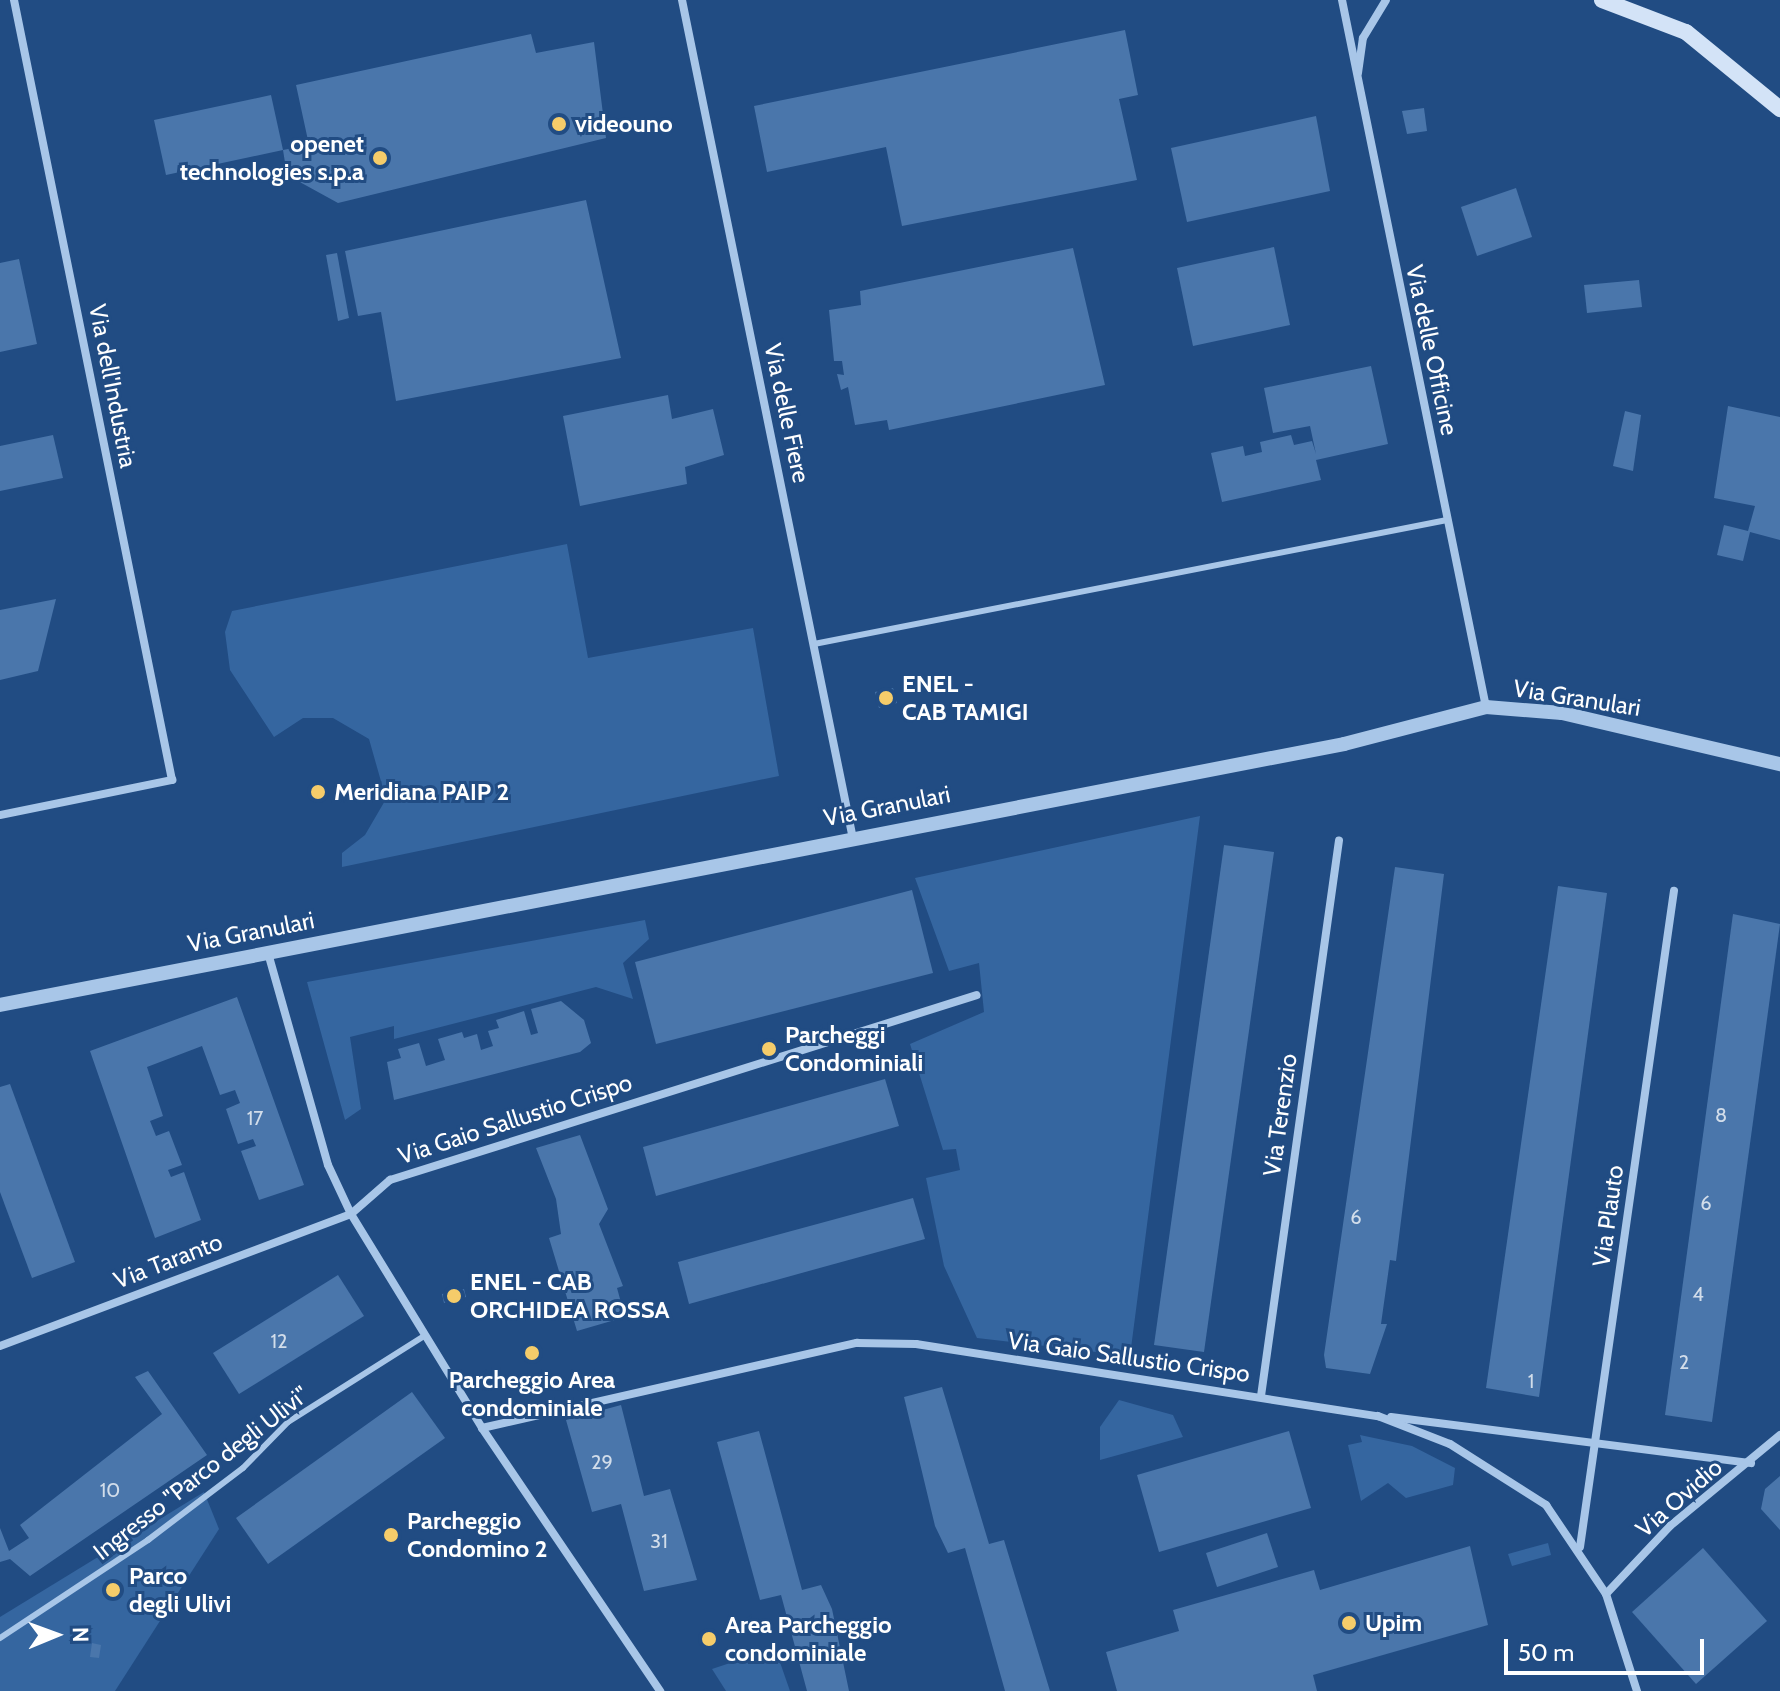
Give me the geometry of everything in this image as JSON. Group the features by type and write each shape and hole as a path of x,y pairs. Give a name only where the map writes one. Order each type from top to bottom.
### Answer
{"main road":[{"path":"1602,0 1686,32 1780,109"}],"street":[{"name":"Via dell'Industria","path":"0,815 172,780 14,0"},
{"name":"Via delle Fiere","path":"682,0 852,834"},
{"name":"Via delle Officine","path":"1342,0 1486,707"},
{"path":"1357,81 1363,38 1386,0"},
{"name":"Via Granulari","path":"0,1005 852,834 1344,744 1486,707 1562,713 1780,764"},
{"name":"Via Terenzio","path":"1261,1396 1339,840"},
{"name":"Via Plauto","path":"1580,1547 1674,891"},
{"path":"268,951 328,1165 351,1214 482,1428 660,1691"},
{"name":"Via Gaio Sallustio Crispo","path":"351,1214 390,1180 977,995"},
{"name":"Via Taranto","path":"0,1346 351,1214"},
{"name":"Via Gaio Sallustio Crispo","path":"482,1428 857,1343 916,1344 1378,1416 1499,1471 1546,1505 1580,1547 1606,1594 1637,1691"},
{"path":"1378,1416 1751,1463"},
{"name":"Via Ovidio","path":"1606,1594 1670,1526 1751,1463 1780,1435"}],"lane":[{"path":"814,644 1447,520"},
{"name":"Ingresso \"Parco degli Ulivi\"","path":"0,1638 148,1540 243,1468 288,1422 424,1336"}],"shaded area":[{"path":"567,544 588,658 753,628 779,776 342,867 342,853 365,835 386,799 369,739 333,718 303,718 274,737 230,670 225,632 232,611"},
{"path":"1200,816 1130,1356 977,1338 944,1266 926,1178 960,1170 956,1149 943,1150 910,1044 984,1012 979,963 949,971 915,878"},
{"path":"645,920 649,939 623,963 633,999 596,987 394,1039 394,1026 350,1037 361,1109 345,1120 307,982"},
{"path":"1119,1400 1173,1415 1183,1437 1100,1460 1100,1427"},
{"path":"1360,1435 1412,1446 1455,1468 1453,1485 1406,1498 1388,1483 1361,1501 1348,1445 1362,1442"},
{"name":"Parco degli Ulivi","path":"204,1492 219,1529 115,1691 0,1691 0,1617"},
{"path":"1548,1543 1551,1555 1512,1566 1508,1554"},
{"path":"775,1648 790,1691 726,1691 712,1669"}],"building":[{"path":"1125,30 1138,95 1119,99 1137,180 902,226 886,147 767,172 754,106"},
{"path":"531,34 536,53 594,42 606,138 338,203 287,175 283,150 309,145 296,85"},
{"path":"271,95 283,150 166,175 154,120"},
{"path":"1424,108 1427,131 1407,134 1402,111"},
{"path":"1316,116 1330,191 1187,222 1171,148"},
{"path":"1516,188 1532,237 1477,256 1461,207"},
{"path":"586,200 621,358 396,401 381,312 358,316 345,251"},
{"path":"1274,247 1290,325 1193,346 1177,268"},
{"path":"1073,248 1105,385 889,430 887,420 855,425 848,387 841,390 837,374 844,375 842,361 834,361 829,310 861,305 860,291"},
{"path":"337,253 349,318 338,321 326,255"},
{"path":"19,259 37,344 0,352 0,263"},
{"path":"1639,280 1642,307 1587,313 1584,285"},
{"path":"1371,366 1388,444 1316,460 1321,480 1222,502 1211,453 1243,446 1245,456 1262,452 1260,442 1291,435 1294,445 1312,441 1316,454 1310,426 1273,433 1264,388"},
{"path":"668,395 672,419 713,409 724,455 685,467 687,484 580,506 563,416"},
{"path":"1728,406 1780,417 1780,540 1750,532 1743,561 1717,555 1724,525 1748,531 1755,506 1714,498"},
{"path":"1625,411 1641,415 1633,471 1613,466"},
{"path":"53,435 63,478 0,491 0,446"},
{"path":"56,599 38,671 0,680 0,610"},
{"name":"ENEL - CAB TAMIGI","path":"893,688 897,703 879,708 875,692"},
{"path":"1224,845 1274,852 1204,1352 1154,1345"},
{"path":"1395,867 1444,874 1396,1261 1390,1260 1381,1324 1387,1324 1370,1374 1326,1368 1324,1355"},
{"path":"1558,886 1607,893 1539,1397 1486,1388"},
{"path":"912,890 933,973 656,1044 635,962"},
{"path":"1733,914 1780,924 1712,1422 1665,1415"},
{"path":"237,997 304,1185 259,1200 241,1151 256,1146 253,1139 238,1144 226,1109 240,1103 235,1090 220,1095 202,1046 147,1067 163,1116 150,1121 156,1136 169,1131 182,1165 168,1170 171,1177 184,1172 201,1220 155,1238 90,1051"},
{"path":"561,1001 584,1020 591,1043 580,1052 394,1100 387,1062 401,1058 398,1049 419,1043 426,1066 445,1060 438,1039 462,1032 464,1038 477,1034 481,1050 493,1046 488,1031 499,1028 496,1020 524,1011 531,1035 538,1033 531,1009"},
{"path":"885,1079 899,1126 656,1196 643,1147"},
{"path":"10,1084 75,1262 32,1278 0,1192 0,1087"},
{"path":"580,1135 608,1209 599,1224 623,1286 617,1288 625,1317 577,1331 549,1238 561,1234 556,1199 536,1148"},
{"path":"913,1198 925,1239 689,1304 678,1262"},
{"path":"338,1275 364,1316 239,1394 213,1353"},
{"name":"ENEL - CAB ORCHIDEA ROSSA","path":"464,1289 466,1297 444,1303 442,1294"},
{"path":"148,1371 207,1455 30,1576 10,1559 0,1562 0,1528 9,1551 29,1538 20,1525 162,1414 135,1377"},
{"path":"942,1387 989,1544 1004,1540 1050,1691 1005,1691 965,1548 948,1553 935,1526 904,1397"},
{"path":"412,1392 445,1438 268,1564 236,1518"},
{"path":"621,1405 644,1496 670,1489 697,1580 644,1591 621,1504 592,1512 566,1420"},
{"path":"759,1431 802,1590 821,1585 832,1609 849,1691 807,1691 781,1595 760,1600 717,1442"},
{"path":"1289,1431 1311,1508 1159,1552 1137,1475"},
{"path":"1780,1476 1780,1530 1761,1509 1765,1489"},
{"path":"1267,1533 1278,1567 1217,1587 1206,1553"},
{"path":"1470,1546 1488,1625 1313,1675 1317,1691 1117,1691 1106,1652 1179,1631 1173,1610 1314,1570 1320,1590"},
{"path":"1703,1548 1767,1621 1696,1684 1632,1612"},
{"path":"92,1643 101,1645 99,1658 90,1657"}],"place":[{"name":"videouno","path":"559,124"},
{"name":"openet technologies s.p.a","path":"380,158"},
{"name":"ENEL - CAB TAMIGI","path":"886,698"},
{"name":"Meridiana PAIP 2","path":"318,792"},
{"name":"Parcheggi Condominiali","path":"769,1049"},
{"name":"ENEL - CAB ORCHIDEA ROSSA","path":"454,1296"},
{"name":"Parcheggio Area condominiale","path":"532,1353"},
{"name":"Parcheggio Condomino 2","path":"391,1535"},
{"name":"Parco degli Ulivi","path":"113,1590"},
{"name":"Upim","path":"1349,1623"},
{"name":"Area Parcheggio condominiale","path":"709,1639"}]}
